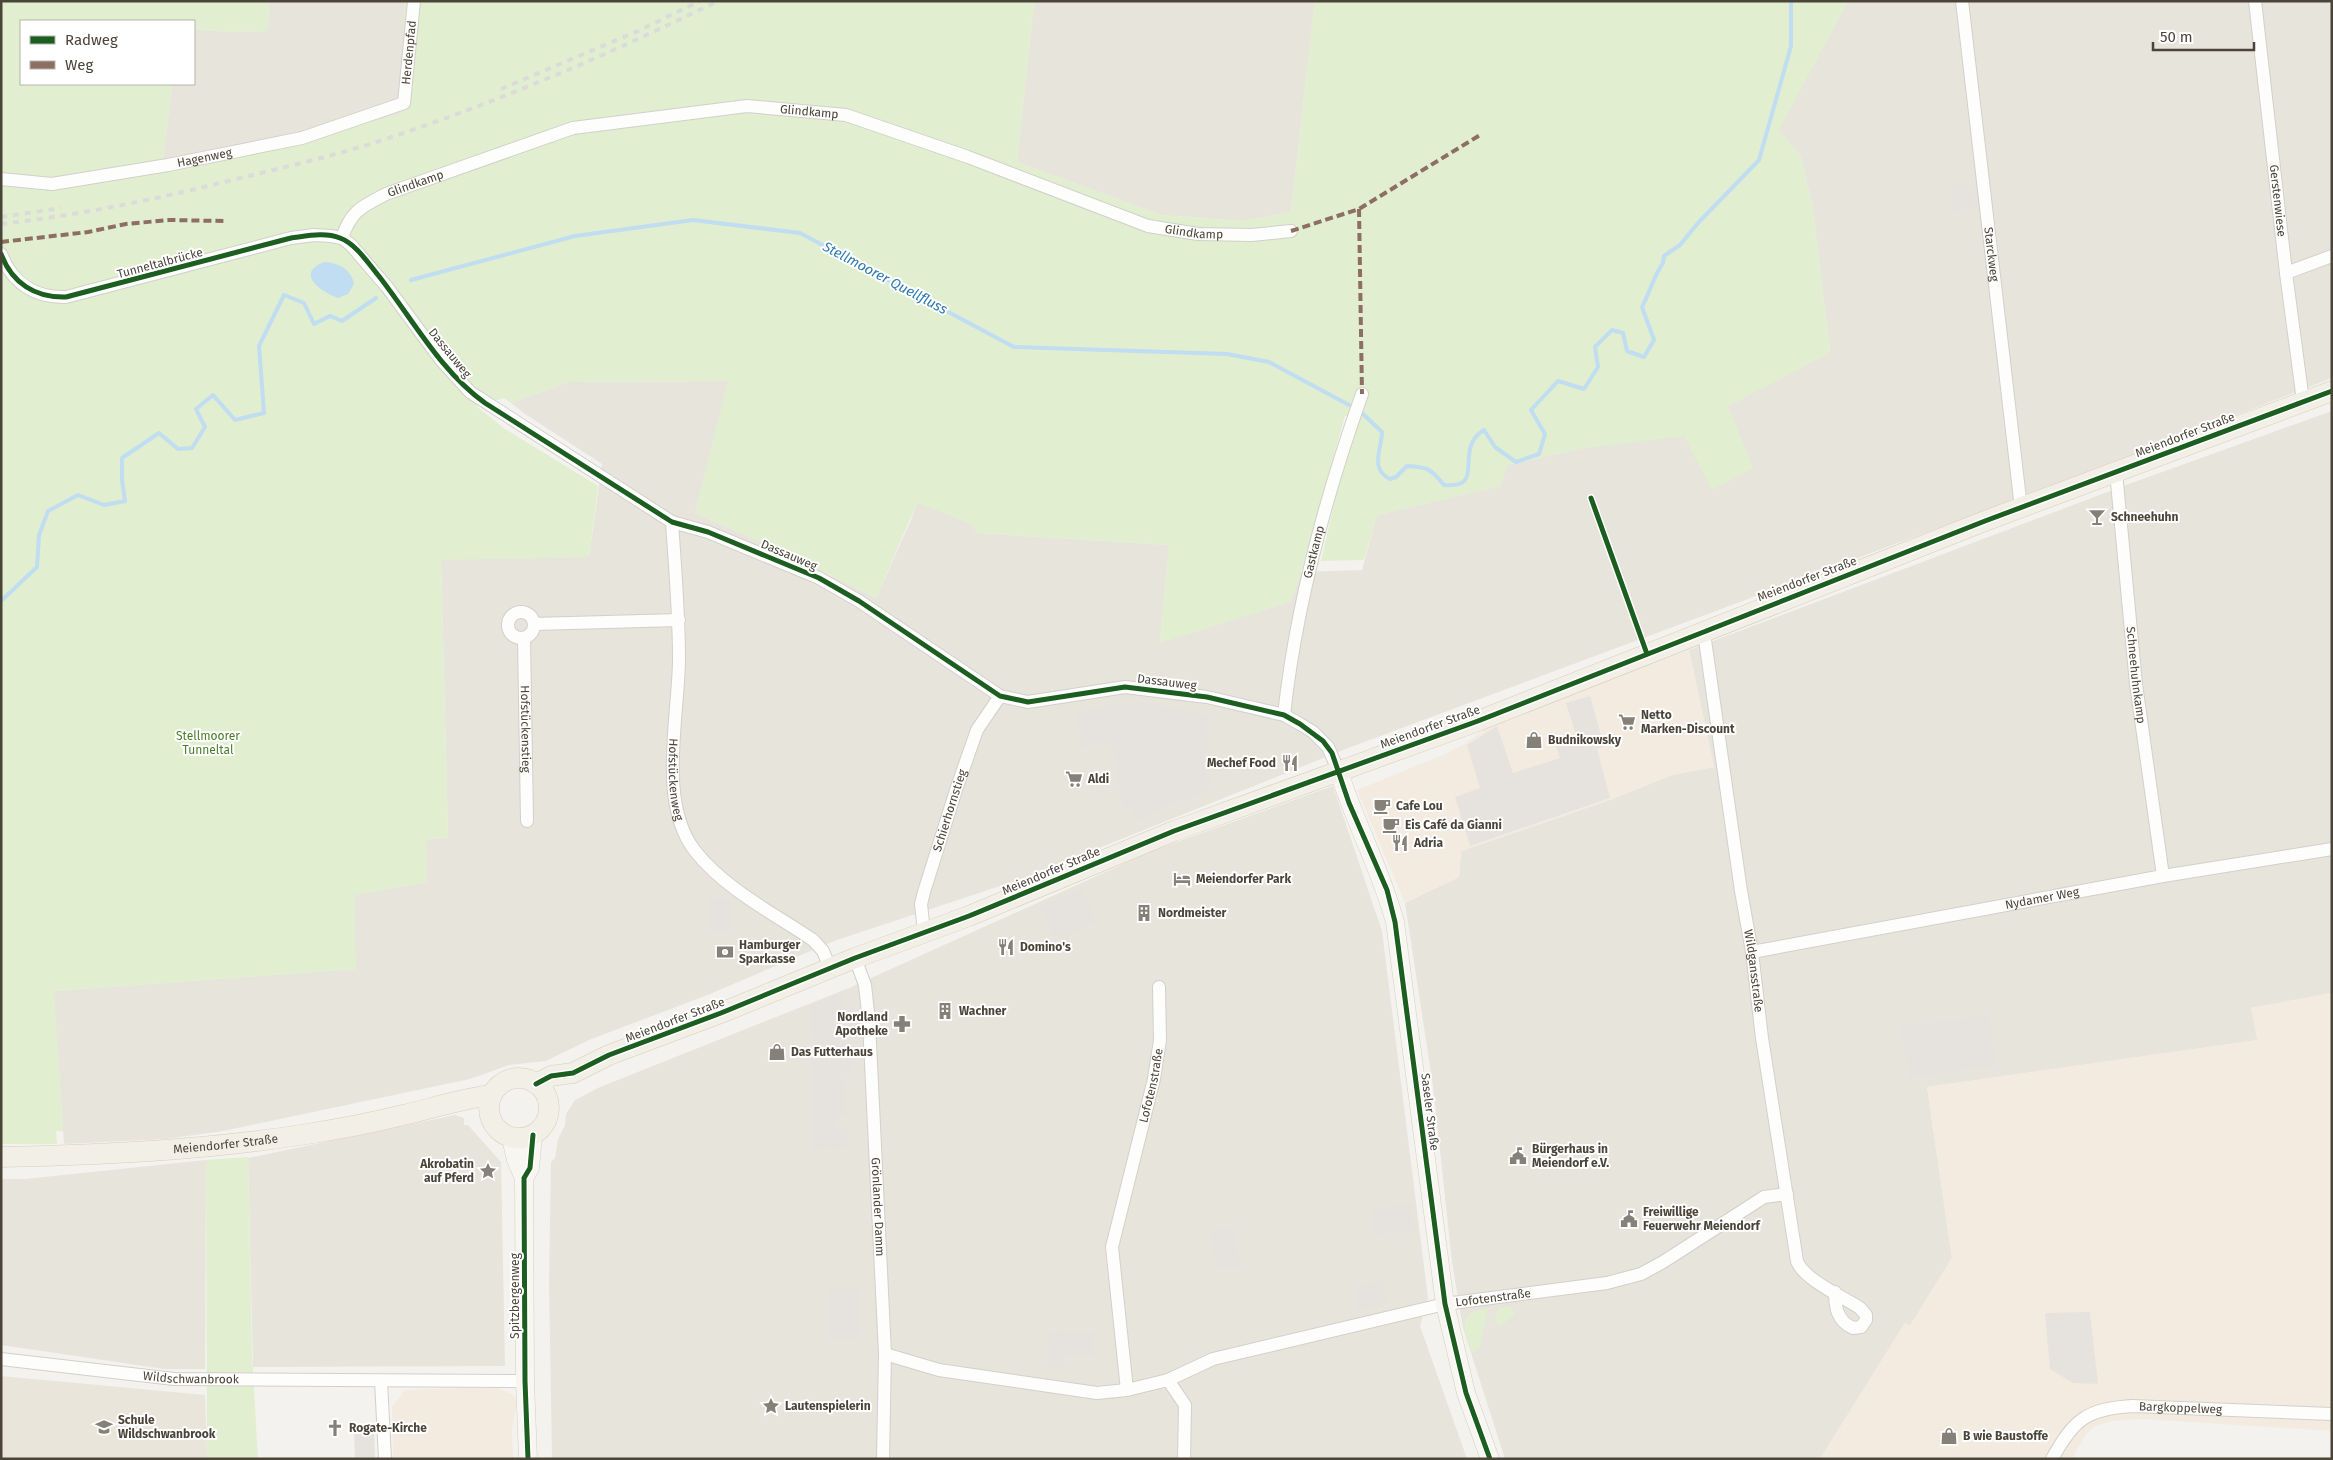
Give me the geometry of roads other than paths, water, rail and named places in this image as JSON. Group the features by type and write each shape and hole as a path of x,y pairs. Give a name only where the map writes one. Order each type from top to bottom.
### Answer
{"main road":[{"name":"Meiendorfer Straße","path":"542,1092 551,1076 572,1072 610,1055 721,1013 1174,831 1487,717 1702,631 2332,391"},
{"path":"511,1079 527,1080 542,1092 549,1110 547,1120 541,1129 533,1135 522,1138 511,1138 497,1130 489,1116 488,1105 491,1095 498,1087 511,1079"},
{"name":"Meiendorfer Straße","path":"1,1157 178,1150 216,1146 316,1132 446,1105 463,1099 491,1095"},
{"name":"Meiendorfer Straße","path":"446,1105 462,1111 489,1116"}],"street":[{"name":"Herdenpfad","path":"404,103 414,1"},
{"name":"Starckweg","path":"1962,1 2021,508"},
{"name":"Gerstenwiese","path":"2255,1 2286,273 2303,401"},
{"name":"Hagenweg","path":"1,179 52,184 168,165 302,138 404,103"},
{"name":"Glindkamp","path":"342,238 350,217 362,206 386,194 573,128 748,106 846,115 968,157 1148,226 1198,234 1252,235 1291,231"},
{"name":"Tunneltalbrücke","path":"1,254 9,272 24,287 55,298 71,296 291,238 314,235 342,238"},
{"name":"Dassauweg","path":"342,238 362,255 441,360 470,392 672,522 708,532 818,578 859,601 1000,696 1028,702 1125,687 1207,696 1284,715 1314,732 1323,740 1332,753 1339,772"},
{"path":"2286,273 2332,256"},
{"name":"Gastkamp","path":"1284,715 1298,617 1339,459 1362,394"},
{"name":"Schneehuhnkamp","path":"2116,472 2136,684 2163,876"},
{"name":"Hofstückenweg","path":"672,522 679,620 679,678 673,788 682,830 694,850 713,870 813,940 823,951 830,968"},
{"path":"517,612 526,612 532,618 534,624 531,633 524,638 515,637 508,631 507,622 517,612"},
{"path":"534,624 679,620"},
{"name":"Wildgansstraße","path":"1702,631 1705,640 1740,883 1752,952 1762,1038 1798,1265 1806,1275 1835,1292"},
{"name":"Hofstückenstieg","path":"524,638 527,821"},
{"name":"Schierhornstieg","path":"924,932 922,909 924,892 957,786 977,730 1000,696"},
{"name":"Saseler Straße","path":"1339,772 1349,803 1387,890 1395,922 1445,1304 1466,1393 1490,1459"},
{"name":"Nydamer Weg","path":"1752,952 2163,876 2332,849"},
{"name":"Grönlander Damm","path":"855,958 865,985 869,1022 885,1354 883,1459"},
{"name":"Lofotenstraße","path":"1127,1390 1112,1247 1154,1079 1160,1040 1158,987"},
{"name":"Spitzbergenweg","path":"524,1178 530,1168 533,1135"},
{"name":"Spitzbergenweg","path":"511,1138 516,1160 524,1178 525,1380 528,1459"},
{"name":"Lofotenstraße","path":"885,1354 939,1370 1097,1393 1127,1390 1168,1380 1213,1359 1445,1304 1607,1283 1641,1274 1663,1262 1764,1197 1786,1194"},
{"name":"Wildschwanbrook","path":"1,1359 174,1380 525,1380"},
{"path":"1168,1380 1185,1405 1184,1459"},
{"path":"382,1381 385,1459"},
{"name":"Bargkoppelweg","path":"2052,1459 2070,1430 2083,1418 2097,1411 2116,1407 2132,1406 2332,1414"}],"water":[{"path":"324,262 339,265 350,274 354,284 348,294 338,298 325,292 314,282 311,272 315,267"}],"waterway":[{"name":"Stellmoorer Quellfluss","path":"1363,414 1382,432 1378,464 1384,475 1390,479 1396,477 1407,466 1420,467 1432,472 1444,485 1457,485 1464,481 1468,474 1470,447 1475,438 1484,430 1495,447 1516,462 1539,454 1545,434 1531,410 1558,381 1584,389 1598,367 1595,347 1612,330 1623,333 1627,351 1644,357 1654,340 1642,307 1663,263 1664,256 1680,245 1698,223 1759,160 1791,46 1791,1"},
{"name":"Stellmoorer Quellfluss","path":"411,280 575,236 693,220 800,233 1014,347 1227,354 1269,362 1349,405"},
{"name":"Stellmoorer Quellfluss","path":"1,601 37,567 39,535 48,511 78,495 104,505 125,501 122,480 122,458 159,433 178,449 192,448 205,427 196,409 213,395 235,420 264,413 259,346 284,295 304,303 314,324 330,316 342,321 376,298"}],"railway":[{"path":"501,89 638,31 700,1"},
{"path":"1,224 60,216 148,200 368,145 513,93 637,40 718,1"},
{"path":"1,217 61,208"}],"place":[{"name":"Schneehuhn","path":"2097,517"},
{"name":"Netto Marken-Discount","path":"1627,722"},
{"name":"Budnikowsky","path":"1534,740"},
{"name":"Mechef Food","path":"1290,763"},
{"name":"Aldi","path":"1074,779"},
{"name":"Cafe Lou","path":"1382,806"},
{"name":"Eis Café da Gianni","path":"1391,825"},
{"name":"Adria","path":"1400,843"},
{"name":"Meiendorfer Park","path":"1182,879"},
{"name":"Nordmeister","path":"1144,913"},
{"name":"Domino's","path":"1006,947"},
{"name":"Hamburger Sparkasse","path":"725,952"},
{"name":"Wachner","path":"945,1011"},
{"name":"Nordland Apotheke","path":"902,1024"},
{"name":"Das Futterhaus","path":"777,1052"},
{"name":"Bürgerhaus in Meiendorf e.V.","path":"1518,1156"},
{"name":"Akrobatin auf Pferd","path":"488,1171"},
{"name":"Freiwillige Feuerwehr Meiendorf","path":"1629,1219"},
{"name":"Lautenspielerin","path":"771,1406"},
{"name":"Schule Wildschwanbrook","path":"104,1427"},
{"name":"Rogate-Kirche","path":"335,1428"},
{"name":"B wie Baustoffe","path":"1949,1436"}],"park label":[{"name":"Stellmoorer Tunneltal","path":"208,743"}]}
